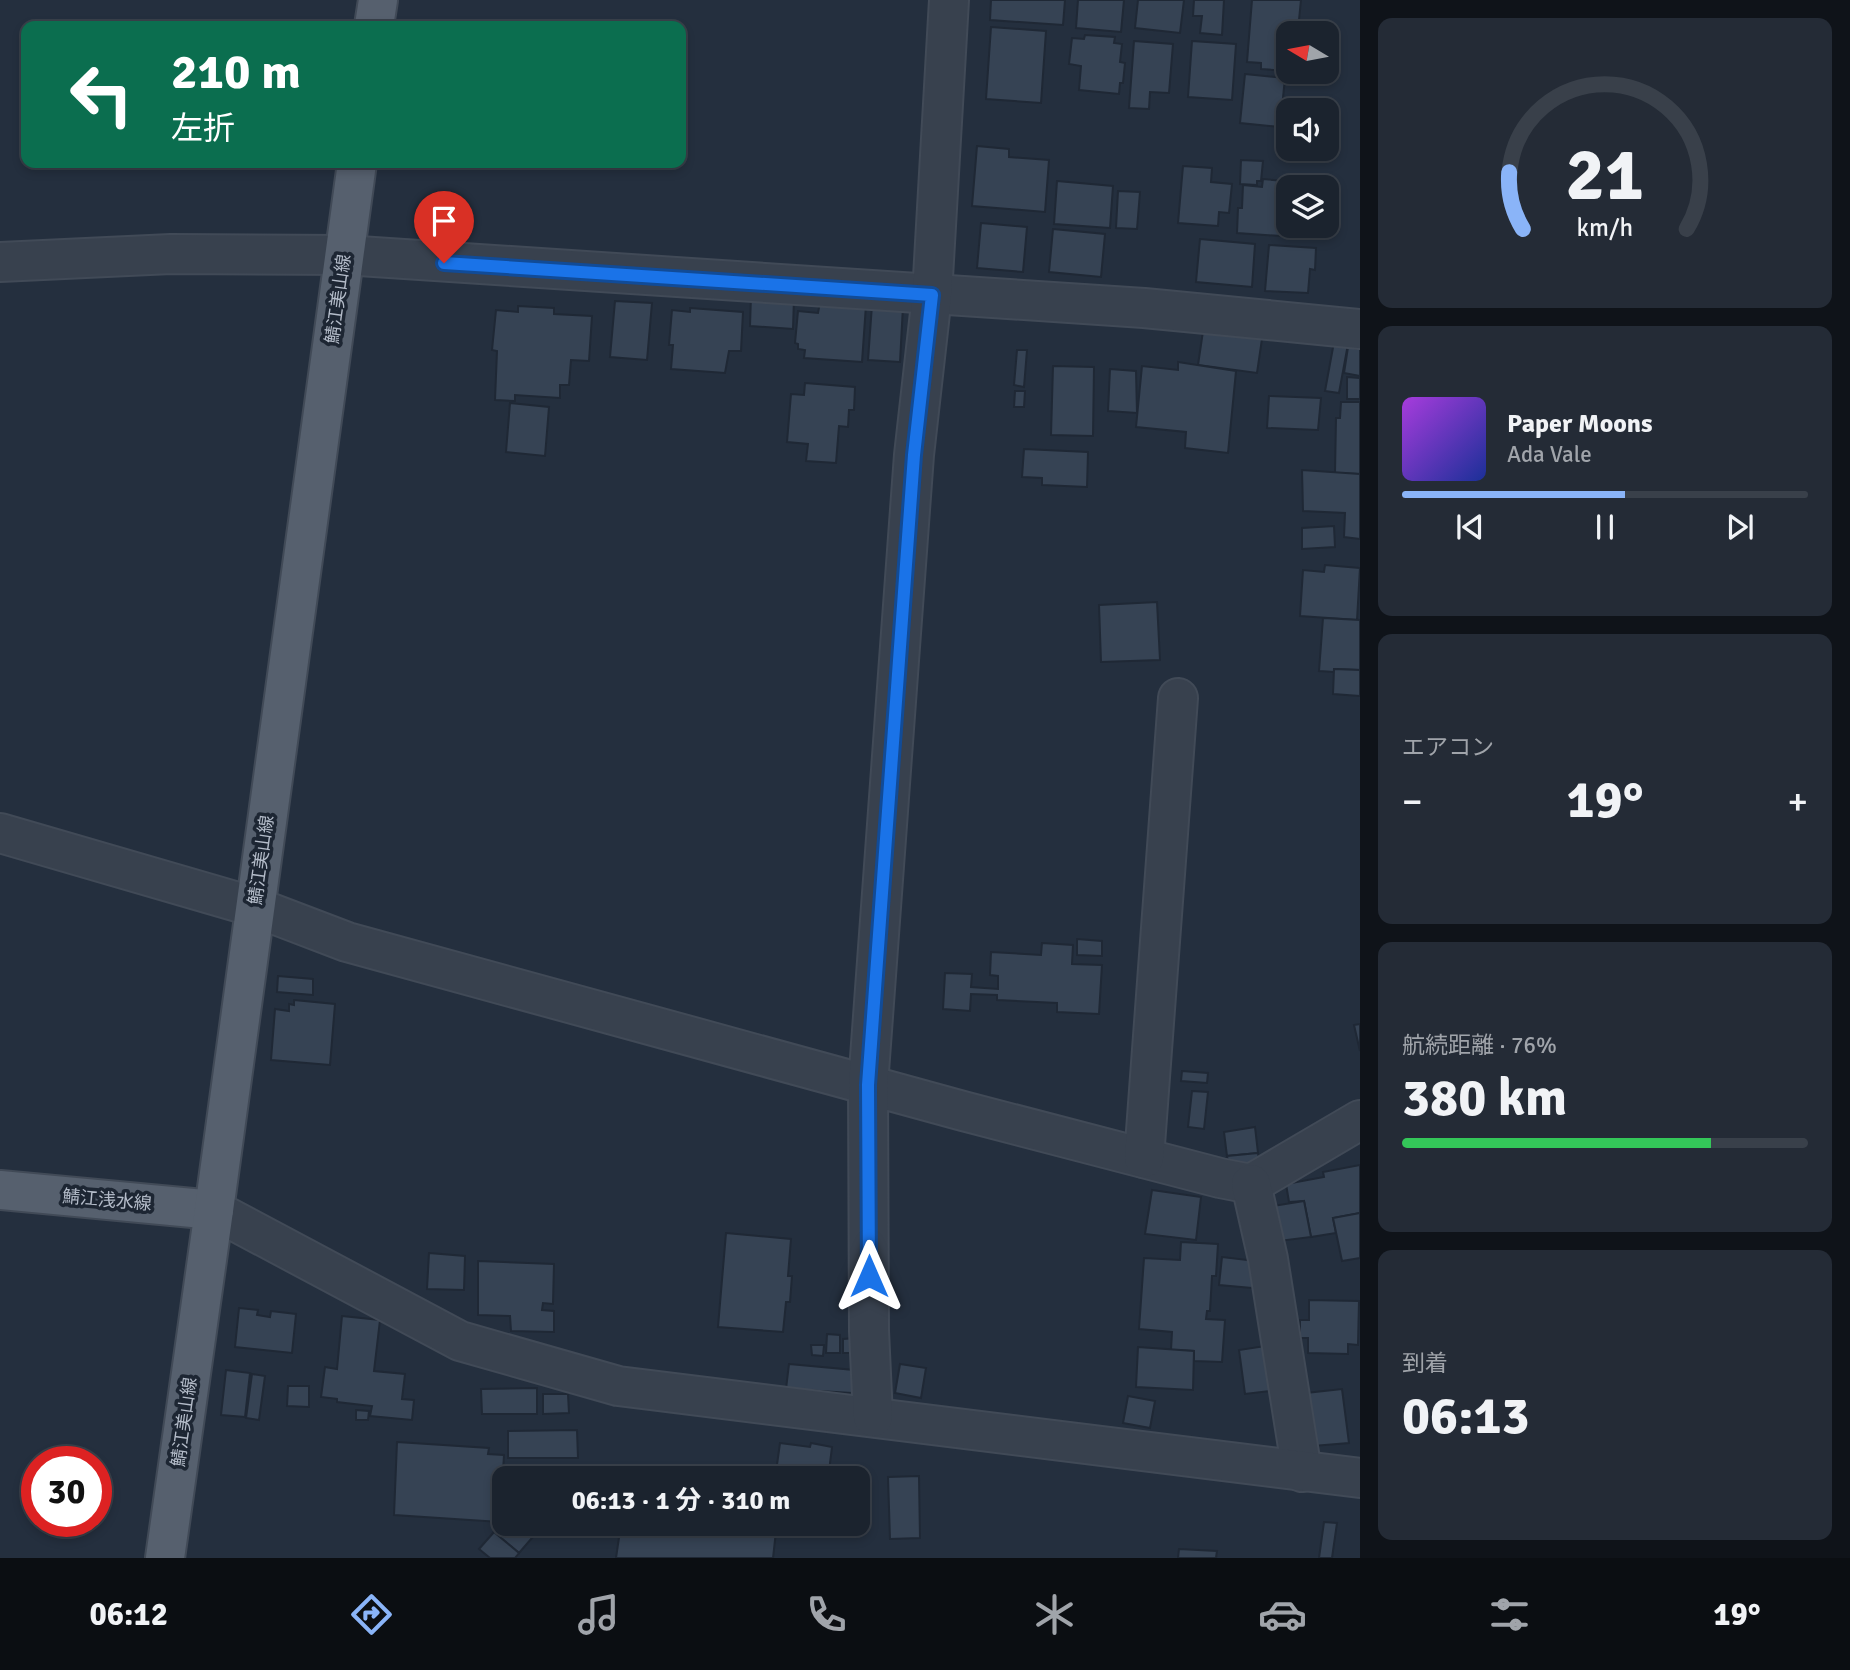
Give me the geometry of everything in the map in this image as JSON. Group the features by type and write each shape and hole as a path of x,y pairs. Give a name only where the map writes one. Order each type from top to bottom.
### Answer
{"main road":[{"path":"375,21 378,0"},
{"name":"鯖江美山線","path":"164,1558 215,1210 355,168"},
{"name":"鯖江浅水線","path":"0,1190 215,1210"}],"street":[{"path":"873,1417 869,1331 868,1085 914,455 932,295 949,0"},
{"path":"0,261 172,254 344,255 1144,308 1360,329"},
{"path":"1144,1158 1178,698"},
{"path":"0,833 255,907 346,942 868,1085 1251,1184 1360,1120"},
{"path":"1251,1184 1268,1259 1302,1472"},
{"path":"215,1210 460,1341 618,1386 1360,1478"}],"building":[{"path":"991,0 1065,0 1063,25 990,20"},
{"path":"1078,0 1124,0 1121,32 1076,28"},
{"path":"1138,0 1184,0 1180,33 1135,28"},
{"path":"1194,0 1224,0 1222,35 1200,33 1202,16 1193,16"},
{"path":"1252,0 1301,0 1299,21 1276,21 1276,70 1261,69 1261,63 1247,62"},
{"path":"991,27 1046,31 1041,103 986,99"},
{"path":"1085,35 1115,37 1114,43 1122,44 1120,62 1125,63 1119,94 1079,90 1081,66 1069,64 1072,38 1084,39"},
{"path":"1134,41 1173,44 1169,93 1150,92 1149,109 1129,108"},
{"path":"1192,41 1236,44 1232,100 1188,97"},
{"path":"1245,74 1276,77 1276,84 1284,84 1283,98 1276,98 1276,127 1240,123"},
{"path":"977,146 1009,149 1009,157 1049,160 1045,212 972,206"},
{"path":"1241,160 1263,161 1261,181 1257,181 1257,185 1240,184"},
{"path":"1183,166 1212,168 1211,182 1232,184 1229,213 1219,212 1218,226 1178,223"},
{"path":"1263,179 1276,180 1276,236 1237,233 1238,208 1242,208 1243,185 1262,187"},
{"path":"1057,181 1113,186 1110,228 1054,224"},
{"path":"1118,191 1140,192 1137,229 1116,228"},
{"path":"981,223 1027,227 1023,272 977,268"},
{"path":"1053,229 1105,234 1101,277 1049,272"},
{"path":"1200,239 1255,244 1252,287 1196,282"},
{"path":"1269,245 1316,248 1315,270 1310,269 1308,293 1265,291"},
{"path":"751,295 794,298 793,329 750,326"},
{"path":"615,301 652,303 647,360 610,357"},
{"path":"820,302 866,305 862,362 804,358 805,350 798,349 798,344 795,343 798,311 818,313"},
{"path":"872,305 903,306 900,362 868,360"},
{"path":"518,306 554,308 554,314 592,316 589,361 571,360 569,385 560,385 560,398 515,395 515,401 495,400 497,351 492,350 496,310 518,312"},
{"path":"690,308 743,312 741,351 729,351 725,373 671,369 673,345 669,345 672,310 690,312"},
{"path":"1203,331 1262,339 1257,373 1198,365"},
{"path":"1334,342 1348,344 1339,393 1325,391"},
{"path":"1348,347 1360,349 1360,376 1344,373"},
{"path":"1017,350 1027,350 1024,387 1014,385"},
{"path":"1178,362 1236,371 1228,453 1185,448 1186,432 1136,427 1142,366 1178,370"},
{"path":"1053,366 1094,367 1093,436 1051,435"},
{"path":"1110,369 1136,371 1137,413 1108,411"},
{"path":"1347,377 1360,378 1360,399 1347,399"},
{"path":"805,383 855,387 854,410 849,410 848,427 839,426 836,463 806,461 808,444 787,442 791,394 804,395"},
{"path":"1015,391 1025,391 1024,407 1014,407"},
{"path":"1269,396 1321,398 1318,430 1267,428"},
{"path":"1341,402 1360,402 1360,474 1335,473 1336,418 1340,418"},
{"path":"510,403 549,407 545,456 506,452"},
{"path":"1024,449 1088,452 1087,487 1042,485 1042,478 1022,477"},
{"path":"1302,470 1360,474 1360,539 1344,537 1345,513 1303,511"},
{"path":"1334,526 1335,547 1302,549 1302,528"},
{"path":"1325,565 1360,568 1357,620 1300,616 1303,570 1324,572"},
{"path":"1157,602 1160,660 1101,662 1099,605"},
{"path":"1323,618 1360,620 1360,670 1319,671"},
{"path":"1334,669 1360,670 1360,696 1333,694"},
{"path":"1077,939 1102,941 1102,956 1077,955"},
{"path":"1042,943 1073,945 1072,964 1102,965 1099,1014 1057,1012 1057,1003 997,1000 997,995 971,994 970,1011 943,1009 945,973 972,974 971,987 998,989 998,976 990,975 991,952 1041,955"},
{"path":"278,976 313,979 313,995 277,992"},
{"path":"294,1000 335,1004 330,1065 271,1060 275,1009 289,1011 289,1004 294,1005"},
{"path":"1360,1024 1360,1051 1354,1025"},
{"path":"1182,1071 1208,1073 1207,1083 1181,1081"},
{"path":"1192,1091 1208,1092 1204,1129 1188,1127"},
{"path":"1255,1127 1258,1153 1227,1156 1224,1132"},
{"path":"1258,1153 1260,1165 1229,1169 1227,1156"},
{"path":"1360,1165 1360,1213 1333,1218 1336,1233 1311,1237 1304,1201 1289,1202 1286,1184 1324,1177 1323,1172"},
{"path":"1152,1190 1201,1197 1196,1240 1145,1234"},
{"path":"1304,1201 1311,1237 1279,1241 1273,1206"},
{"path":"1360,1213 1360,1258 1342,1261 1333,1218"},
{"path":"726,1233 791,1239 788,1276 792,1276 790,1302 786,1302 783,1332 718,1327"},
{"path":"1181,1242 1218,1244 1216,1276 1212,1276 1210,1311 1207,1311 1206,1319 1225,1320 1222,1362 1194,1361 1194,1351 1171,1350 1172,1332 1139,1329 1144,1258 1180,1260"},
{"path":"429,1253 465,1256 464,1290 427,1289"},
{"path":"1222,1257 1256,1261 1252,1288 1219,1285"},
{"path":"478,1261 554,1264 553,1304 543,1303 542,1310 554,1311 554,1332 511,1331 510,1316 478,1315"},
{"path":"1309,1300 1359,1301 1358,1345 1348,1344 1348,1354 1308,1353 1308,1338 1300,1338 1300,1320 1309,1320"},
{"path":"239,1308 258,1310 257,1315 270,1317 271,1311 296,1314 292,1353 235,1347"},
{"path":"342,1316 380,1320 374,1371 405,1374 402,1399 414,1400 412,1420 370,1416 372,1406 337,1402 337,1399 321,1397 325,1367 337,1369"},
{"path":"827,1334 840,1335 840,1353 826,1353"},
{"path":"856,1338 856,1353 843,1353 843,1339"},
{"path":"811,1345 824,1345 823,1356 812,1355"},
{"path":"1272,1345 1279,1390 1245,1394 1239,1350"},
{"path":"1138,1347 1194,1351 1193,1390 1136,1387"},
{"path":"789,1364 854,1370 852,1393 786,1389"},
{"path":"900,1364 926,1368 921,1398 895,1393"},
{"path":"226,1370 250,1373 245,1417 221,1415"},
{"path":"252,1374 265,1376 259,1420 246,1418"},
{"path":"288,1386 309,1386 309,1407 287,1406"},
{"path":"537,1388 537,1414 482,1414 481,1389"},
{"path":"1342,1389 1349,1443 1313,1446 1306,1393"},
{"path":"543,1394 568,1394 569,1413 543,1414"},
{"path":"1128,1396 1155,1401 1150,1428 1123,1423"},
{"path":"356,1410 369,1411 368,1420 356,1420"},
{"path":"577,1430 578,1458 508,1458 508,1431"},
{"path":"397,1442 489,1448 488,1454 504,1455 503,1466 492,1466 492,1521 394,1515"},
{"path":"780,1443 810,1447 811,1443 832,1447 830,1466 777,1466"},
{"path":"919,1476 920,1538 890,1539 888,1477"},
{"path":"1324,1522 1337,1523 1332,1558 1319,1558"},
{"path":"492,1534 499,1536 519,1553 515,1558 490,1558 479,1549"},
{"path":"499,1536 534,1536 519,1553"},
{"path":"619,1536 775,1536 773,1558 616,1558"},
{"path":"1179,1549 1217,1551 1216,1558 1178,1558"}],"route":[{"path":"444,263 932,295 914,455 868,1085 869,1276"}]}
